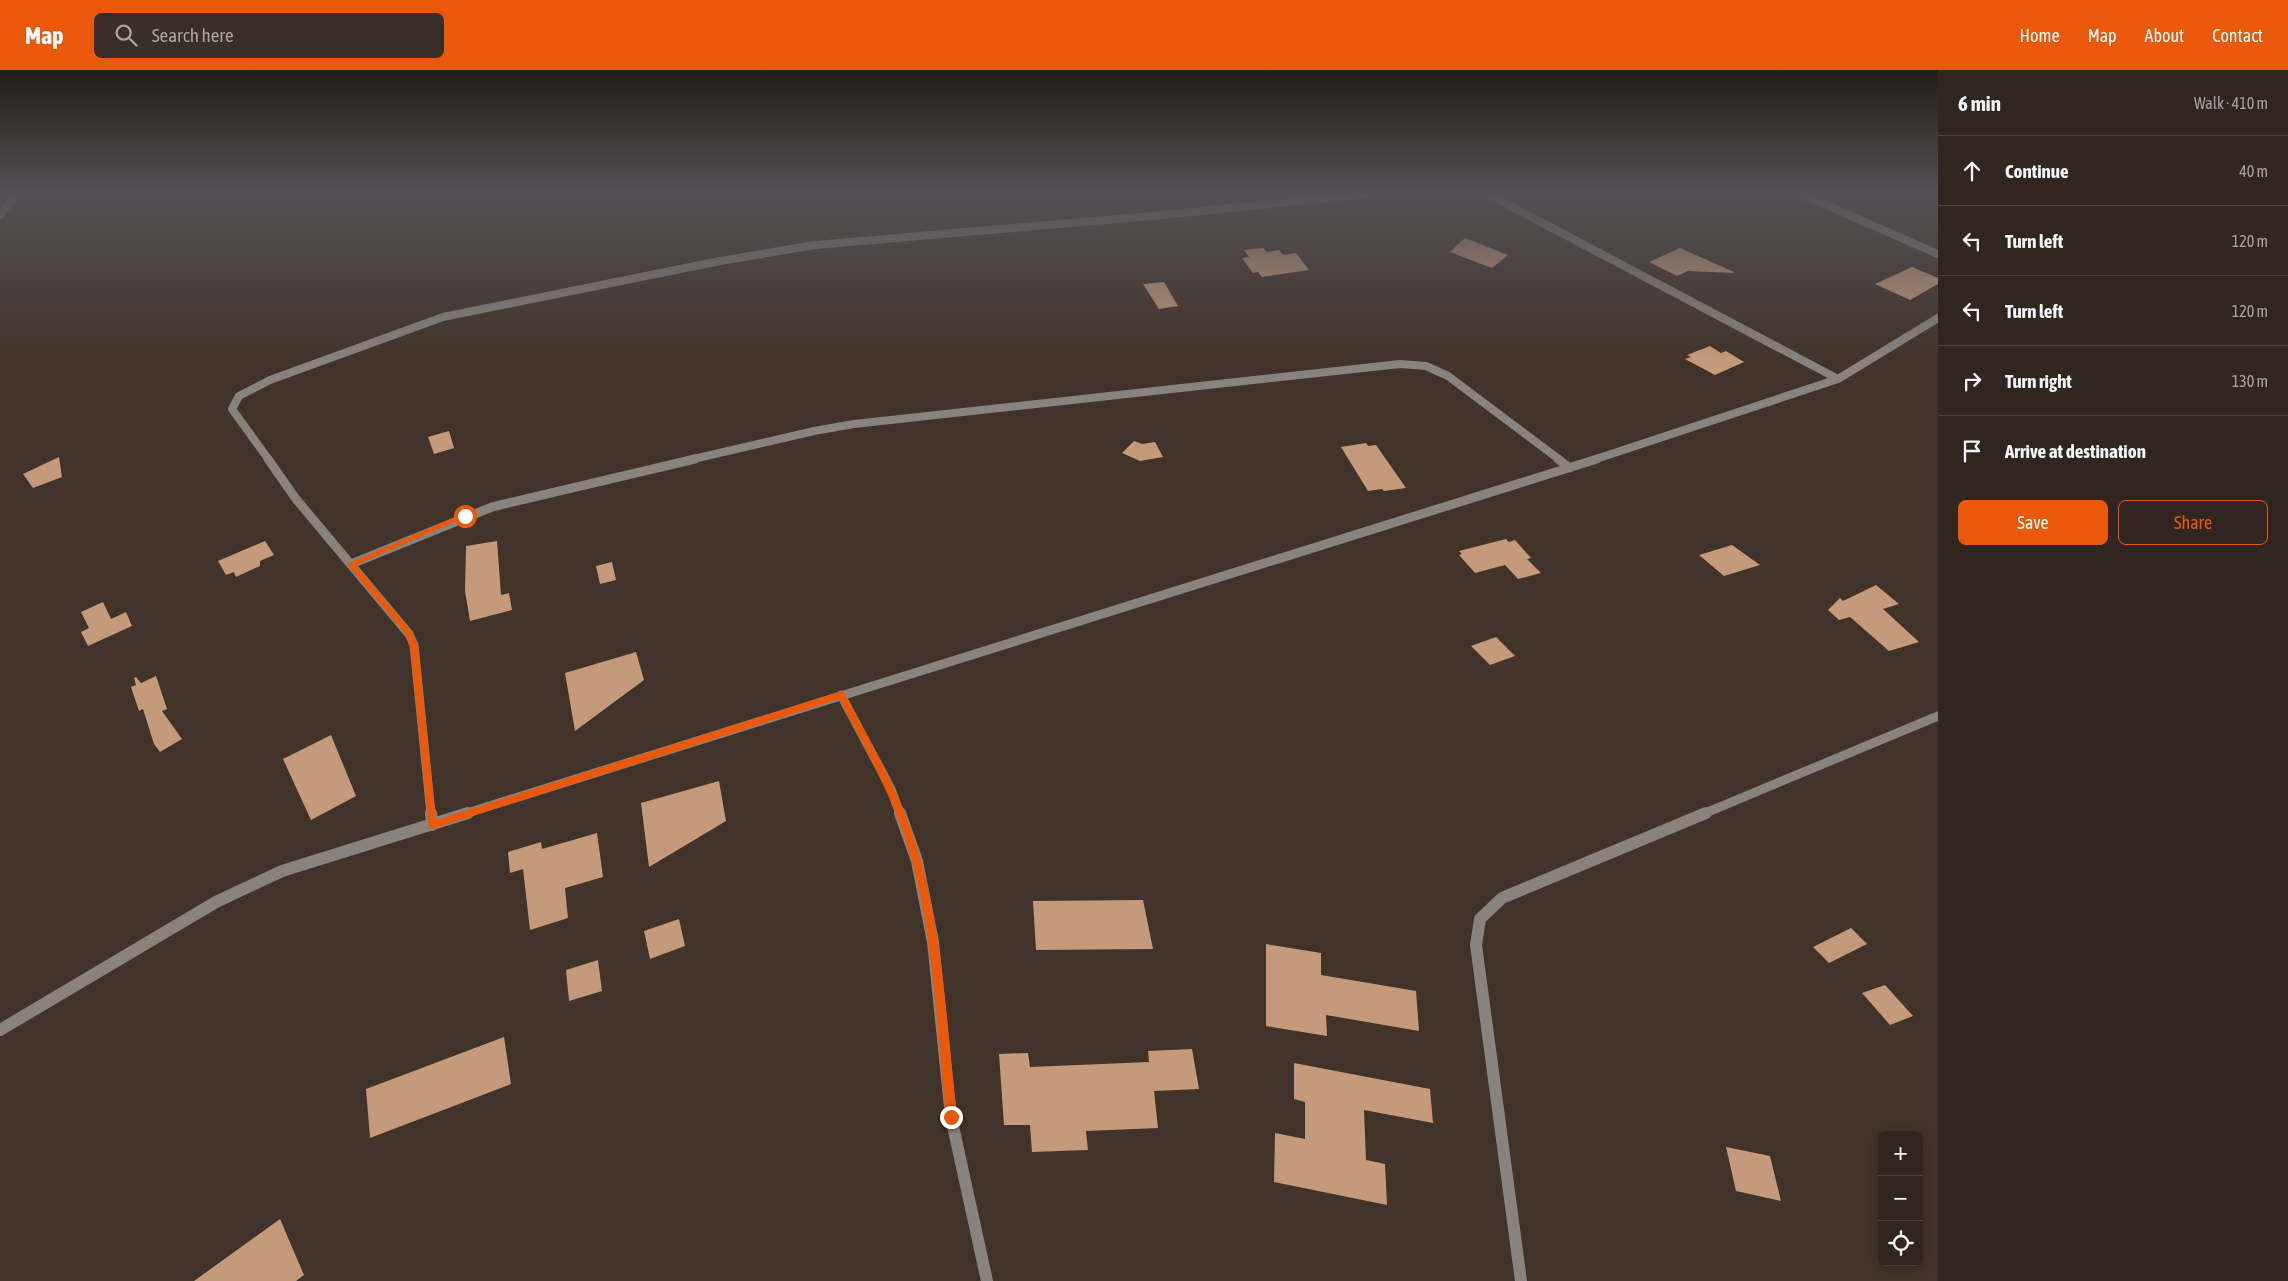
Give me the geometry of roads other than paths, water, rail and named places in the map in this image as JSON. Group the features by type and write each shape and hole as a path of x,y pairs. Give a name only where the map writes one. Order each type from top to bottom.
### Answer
{"street":[{"path":"432,826 414,646 409,634 296,499 232,409 239,396 270,380 415,326 485,307 720,261 794,249"},
{"path":"1591,249 1838,379"},
{"path":"1926,249 1938,254"},
{"path":"0,1030 39,1005 207,907 282,871 432,826 841,695 1570,468 1838,379 1938,318"},
{"path":"351,564 452,521 492,507 814,431 864,423 1400,364 1426,366 1448,376 1570,468"},
{"path":"841,695 891,789 917,861 933,942 951,1117 987,1281"},
{"path":"1521,1281 1476,945 1480,919 1502,898 1938,716"}]}
